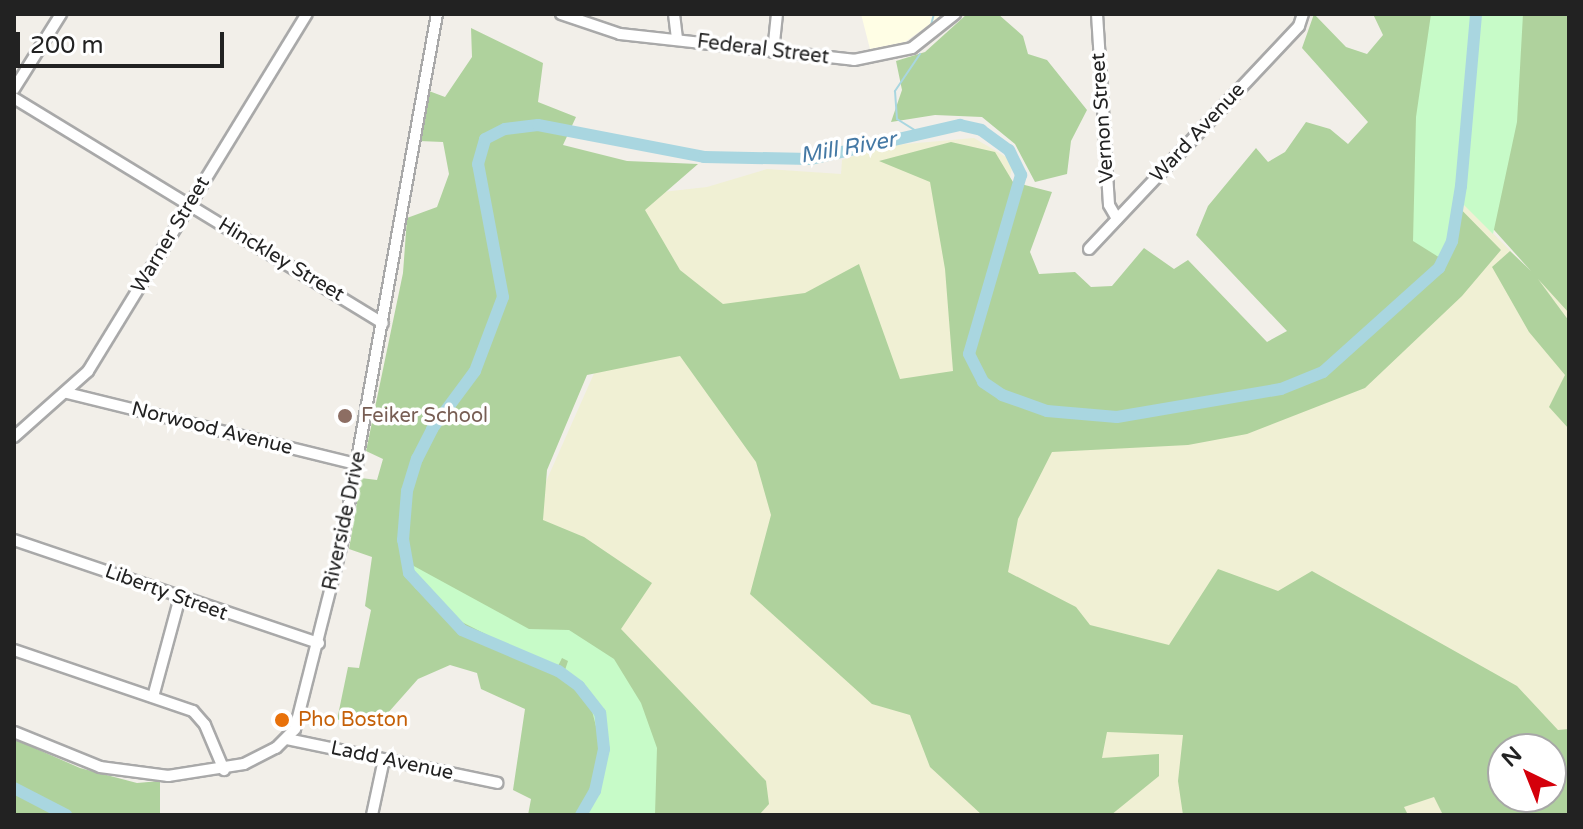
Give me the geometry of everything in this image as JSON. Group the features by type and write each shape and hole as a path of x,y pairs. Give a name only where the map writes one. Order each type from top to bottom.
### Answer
{"street":[{"path":"14,89 61,14"},
{"name":"Warner Street","path":"14,437 67,393 88,371 307,14"},
{"name":"Riverside Drive","path":"287,739 295,729 319,643 357,464 437,14"},
{"name":"Federal Street","path":"561,14 605,31 773,52 870,59 921,43 955,14"},
{"path":"674,14 677,40"},
{"path":"773,52 777,14"},
{"name":"Vernon Street","path":"1097,14 1109,205 1117,219"},
{"name":"Ward Avenue","path":"1089,249 1299,26 1303,14"},
{"name":"Hinckley Street","path":"14,98 383,323"},
{"name":"Norwood Avenue","path":"67,393 357,464"},
{"name":"Liberty Street","path":"14,540 319,643"},
{"path":"153,697 180,597"},
{"path":"14,650 197,713 224,770"},
{"path":"14,732 131,774 168,776 224,770 261,757 287,739"},
{"name":"Ladd Avenue","path":"287,739 497,783"},
{"path":"372,815 384,759"}],"shaded area":[{"path":"861,14 944,14 905,42 870,49"},
{"path":"974,138 1006,157 1012,167 996,253 1168,408 1453,238 1457,197 1569,312 1569,815 655,815 533,630 540,495 596,369 627,196 707,187 767,169 841,174 842,160 883,146"}],"green space":[{"path":"967,14 998,14 1023,36 1028,54 1047,60 1087,110 1071,141 1067,174 1035,182 1015,144 982,117 935,115 891,122 902,90 896,61 925,52"},
{"path":"1314,14 1346,47 1367,54 1383,35 1373,14 1457,14 1440,188 1501,250 1462,296 1365,388 1247,434 1188,445 1052,452 1018,519 1008,572 1076,607 1090,625 1169,645 1218,569 1278,591 1312,571 1517,686 1558,730 1569,729 1569,815 1443,815 1434,797 1404,807 1408,815 1183,815 1178,781 1183,735 1107,732 1102,758 1159,754 1159,776 1111,815 982,815 930,767 910,715 872,704 750,594 771,515 756,462 680,356 587,375 547,470 543,520 584,537 652,583 621,629 766,781 769,804 759,815 528,815 531,799 513,790 525,709 481,689 477,673 450,665 418,679 387,714 337,720 348,667 359,668 371,610 365,606 372,557 349,549 361,478 377,480 383,459 366,451 403,273 407,218 437,207 449,174 443,142 419,141 429,91 445,97 472,57 471,28 543,63 538,102 576,117 563,145 627,161 698,164 645,210 680,270 723,304 805,293 859,264 900,379 953,371 945,269 930,182 879,161 951,142 995,152 1013,182 1052,192 1030,252 1039,274 1075,272 1091,287 1112,286 1144,248 1174,269 1188,260 1267,342 1287,331 1196,235 1208,206 1256,148 1268,162 1285,152 1306,122 1330,129 1348,144 1368,122 1302,48"},
{"path":"1431,14 1523,14 1517,122 1493,234 1457,198 1445,261 1413,241 1416,117"},
{"path":"1481,14 1569,14 1569,313 1538,279 1569,321 1569,429 1549,407 1565,375 1529,332 1492,267 1510,251 1531,271 1477,211"},
{"path":"401,559 529,629 569,630 614,659 641,703 657,748 655,815 577,815 596,787 602,750 588,695 564,673 568,661 562,658 556,670 452,617 415,588"},
{"path":"14,739 80,768 137,783 160,781 160,813 166,815 14,815"}],"waterway":[{"path":"931,25 934,14"},
{"name":"Mill River","path":"581,815 595,791 604,749 600,713 579,686 558,671 462,630 409,573 403,540 407,491 417,459 432,429 475,371 503,297 478,164 485,139 505,129 538,125 704,157 811,159 960,125 981,130 1009,150 1021,175 969,354 983,382 1002,395 1047,411 1117,417 1281,389 1323,372 1439,268 1452,241 1461,186 1476,14"},
{"path":"920,54 895,91 897,119 921,134"},
{"name":"Mill River","path":"14,788 66,815"}],"place":[{"name":"Feiker School","path":"345,416"},
{"name":"Pho Boston","path":"282,720"}]}
